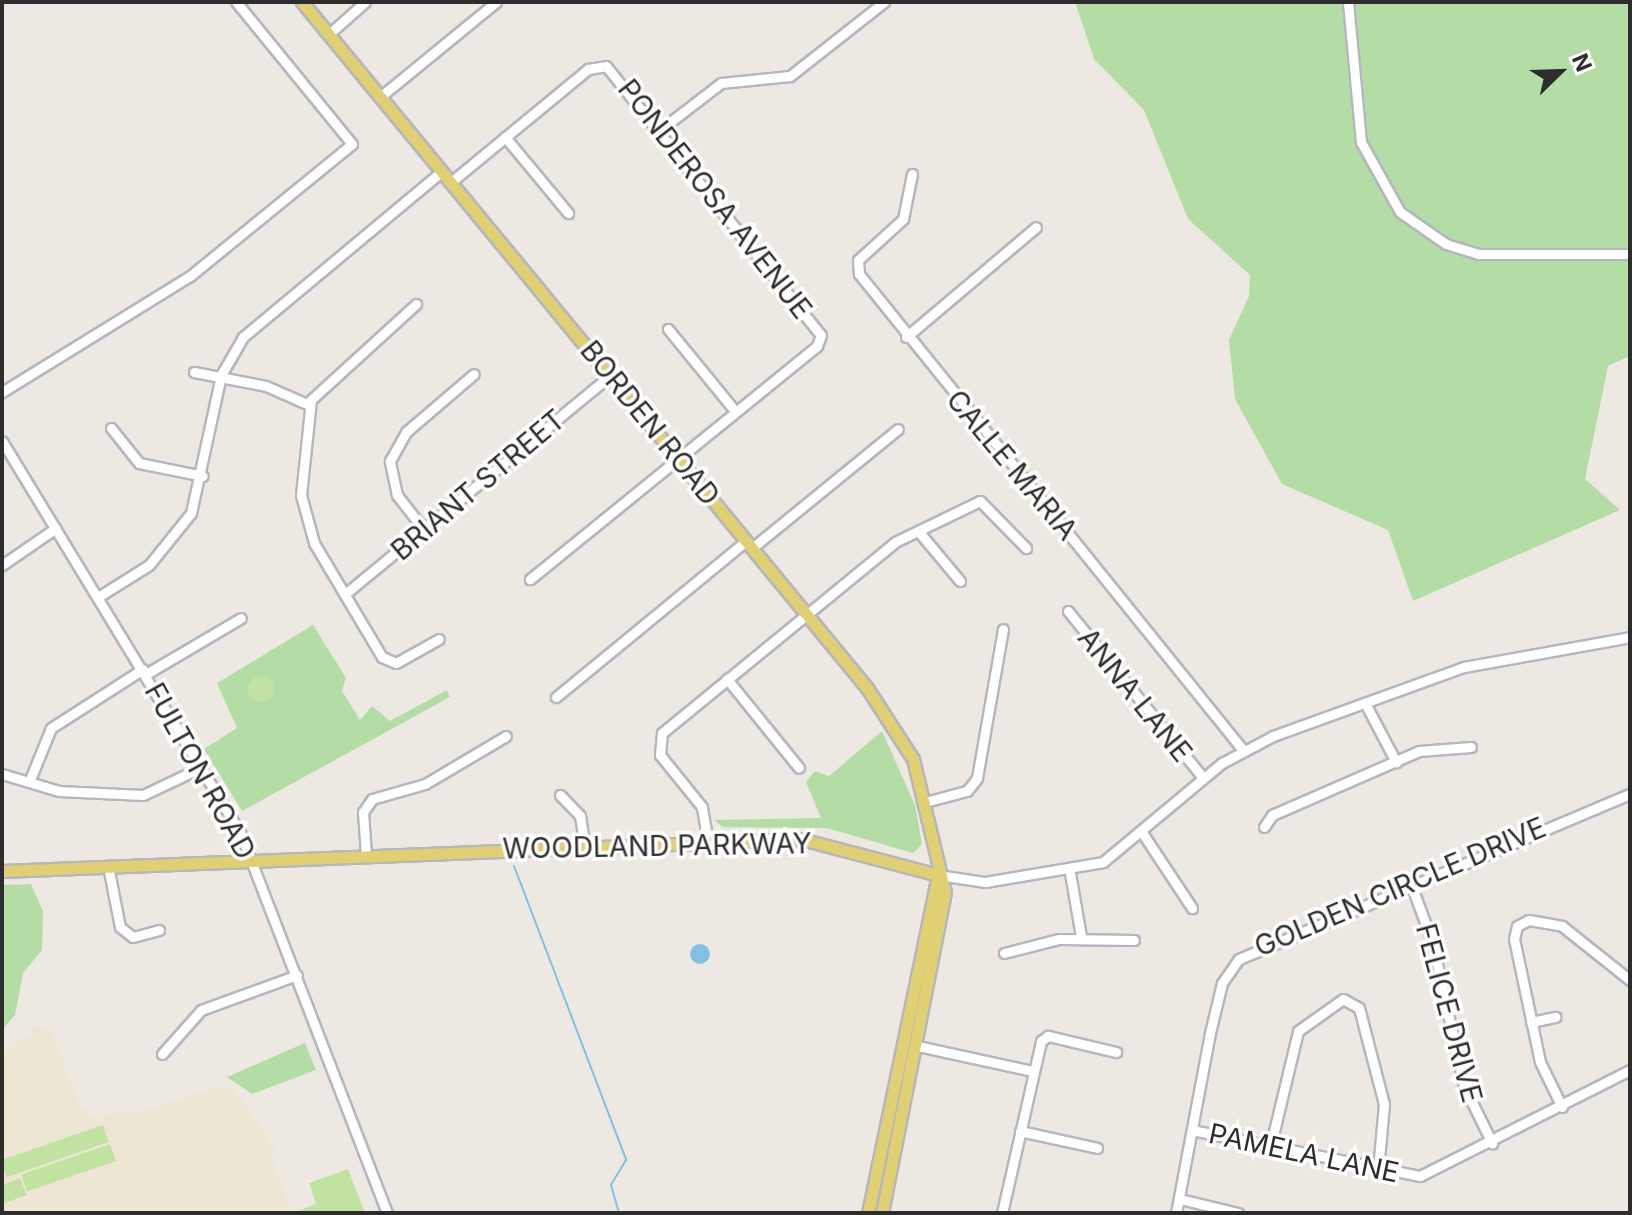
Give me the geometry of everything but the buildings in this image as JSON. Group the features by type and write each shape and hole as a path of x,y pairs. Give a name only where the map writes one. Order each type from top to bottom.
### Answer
{"main road":[{"name":"BORDEN ROAD","path":"302,2 891,719 929,801 943,918 882,1213"},
{"name":"WOODLAND PARKWAY","path":"2,871 585,846 821,840 938,875"},
{"path":"868,1213 938,875"}],"street":[{"path":"2,392 190,276 352,144 236,2"},
{"path":"329,34 365,2"},
{"path":"380,97 496,2"},
{"path":"656,133 721,83 790,76 884,2"},
{"path":"1348,2 1361,142 1400,212 1446,244 1478,254 1630,254"},
{"name":"PONDEROSA AVENUE","path":"505,137 588,69 606,66 656,133 821,335 735,411"},
{"path":"451,182 505,137 568,213"},
{"path":"98,597 170,545 203,476 221,375 243,337 442,171"},
{"name":"CALLE MARIA","path":"912,174 903,219 857,266 906,337 1243,750"},
{"path":"906,337 1036,227"},
{"path":"416,304 322,384 309,405 301,495 314,543 387,662 439,639"},
{"path":"530,579 735,411 668,329"},
{"path":"194,372 221,375 309,405"},
{"path":"425,531 397,495 390,461 406,432 474,374"},
{"name":"BRIANT STREET","path":"345,594 611,375"},
{"path":"111,428 139,463 203,476"},
{"path":"556,697 898,429"},
{"name":"FULTON ROAD","path":"2,441 202,767 251,859 387,1213"},
{"path":"708,842 702,807 657,746 662,733 895,542 980,501 1026,548"},
{"path":"2,565 56,528"},
{"path":"919,532 960,581"},
{"name":"ANNA LANE","path":"1068,611 1203,778"},
{"path":"29,782 51,728 144,671 241,618"},
{"path":"929,801 967,791 977,778 1003,629"},
{"name":"WOODLAND PARKWAY","path":"938,875 985,882 1070,873 1103,862 1143,834 1203,778 1243,750 1464,667 1630,637"},
{"path":"727,679 799,768"},
{"path":"1365,703 1396,762"},
{"path":"366,855 363,812 372,799 425,784 506,736"},
{"path":"1264,827 1272,815 1419,751 1471,747"},
{"path":"2,774 29,782 143,795 202,767"},
{"name":"GOLDEN CIRCLE DRIVE","path":"1176,1213 1222,983 1239,959 1410,882 1630,794"},
{"path":"560,795 580,816 585,846"},
{"path":"1143,834 1192,908"},
{"path":"108,866 120,927 133,937 159,930"},
{"path":"1070,873 1081,937"},
{"name":"FELICE DRIVE","path":"1410,882 1432,941 1464,1086 1492,1143"},
{"path":"1562,1107 1531,1022 1514,939 1529,920 1562,926 1630,980"},
{"path":"1004,953 1081,937 1134,940"},
{"path":"162,1054 201,1010 297,975"},
{"path":"1270,1148 1292,1042 1315,1013 1343,999 1359,1008 1384,1104 1378,1170"},
{"path":"1531,1022 1555,1017"},
{"path":"1002,1213 1043,1038 1116,1052"},
{"path":"918,1046 1033,1071"},
{"name":"PAMELA LANE","path":"1192,1130 1378,1170 1420,1176 1492,1143 1630,1070"},
{"path":"1020,1131 1097,1148"},
{"path":"1180,1199 1238,1213"}],"shaded area":[{"path":"31,1026 51,1029 80,1107 98,1120 113,1111 134,1114 216,1088 235,1089 276,1151 270,1154 292,1213 2,1213 2,1052 33,1034"}],"green space":[{"path":"1075,2 1630,2 1630,356 1608,366 1585,479 1620,510 1413,601 1388,530 1282,484 1235,399 1229,340 1249,296 1250,275 1188,219 1144,110 1094,59"},
{"path":"313,625 346,678 342,691 360,720 372,706 390,721 447,690 450,697 242,811 204,749 237,728 217,683"},
{"path":"261,676 270,680 274,689 270,698 261,702 252,698 248,689 252,680"},
{"path":"882,731 915,805 922,844 913,853 827,828 723,827 714,820 821,818 806,782 815,771 829,776"},
{"path":"31,884 43,911 42,950 23,973 15,1015 2,1030 2,885"},
{"path":"305,1043 316,1070 252,1094 227,1077"},
{"path":"103,1125 109,1142 7,1177 2,1160"},
{"path":"110,1144 116,1161 27,1192 21,1175"},
{"path":"348,1169 365,1213 293,1213 316,1204 309,1183"},
{"path":"20,1178 27,1195 2,1204 2,1185"}],"water":[{"path":"696,944 704,944 710,954 704,964 696,964 690,958 690,950"}],"waterway":[{"path":"514,866 626,1160 611,1185 619,1213"}]}
